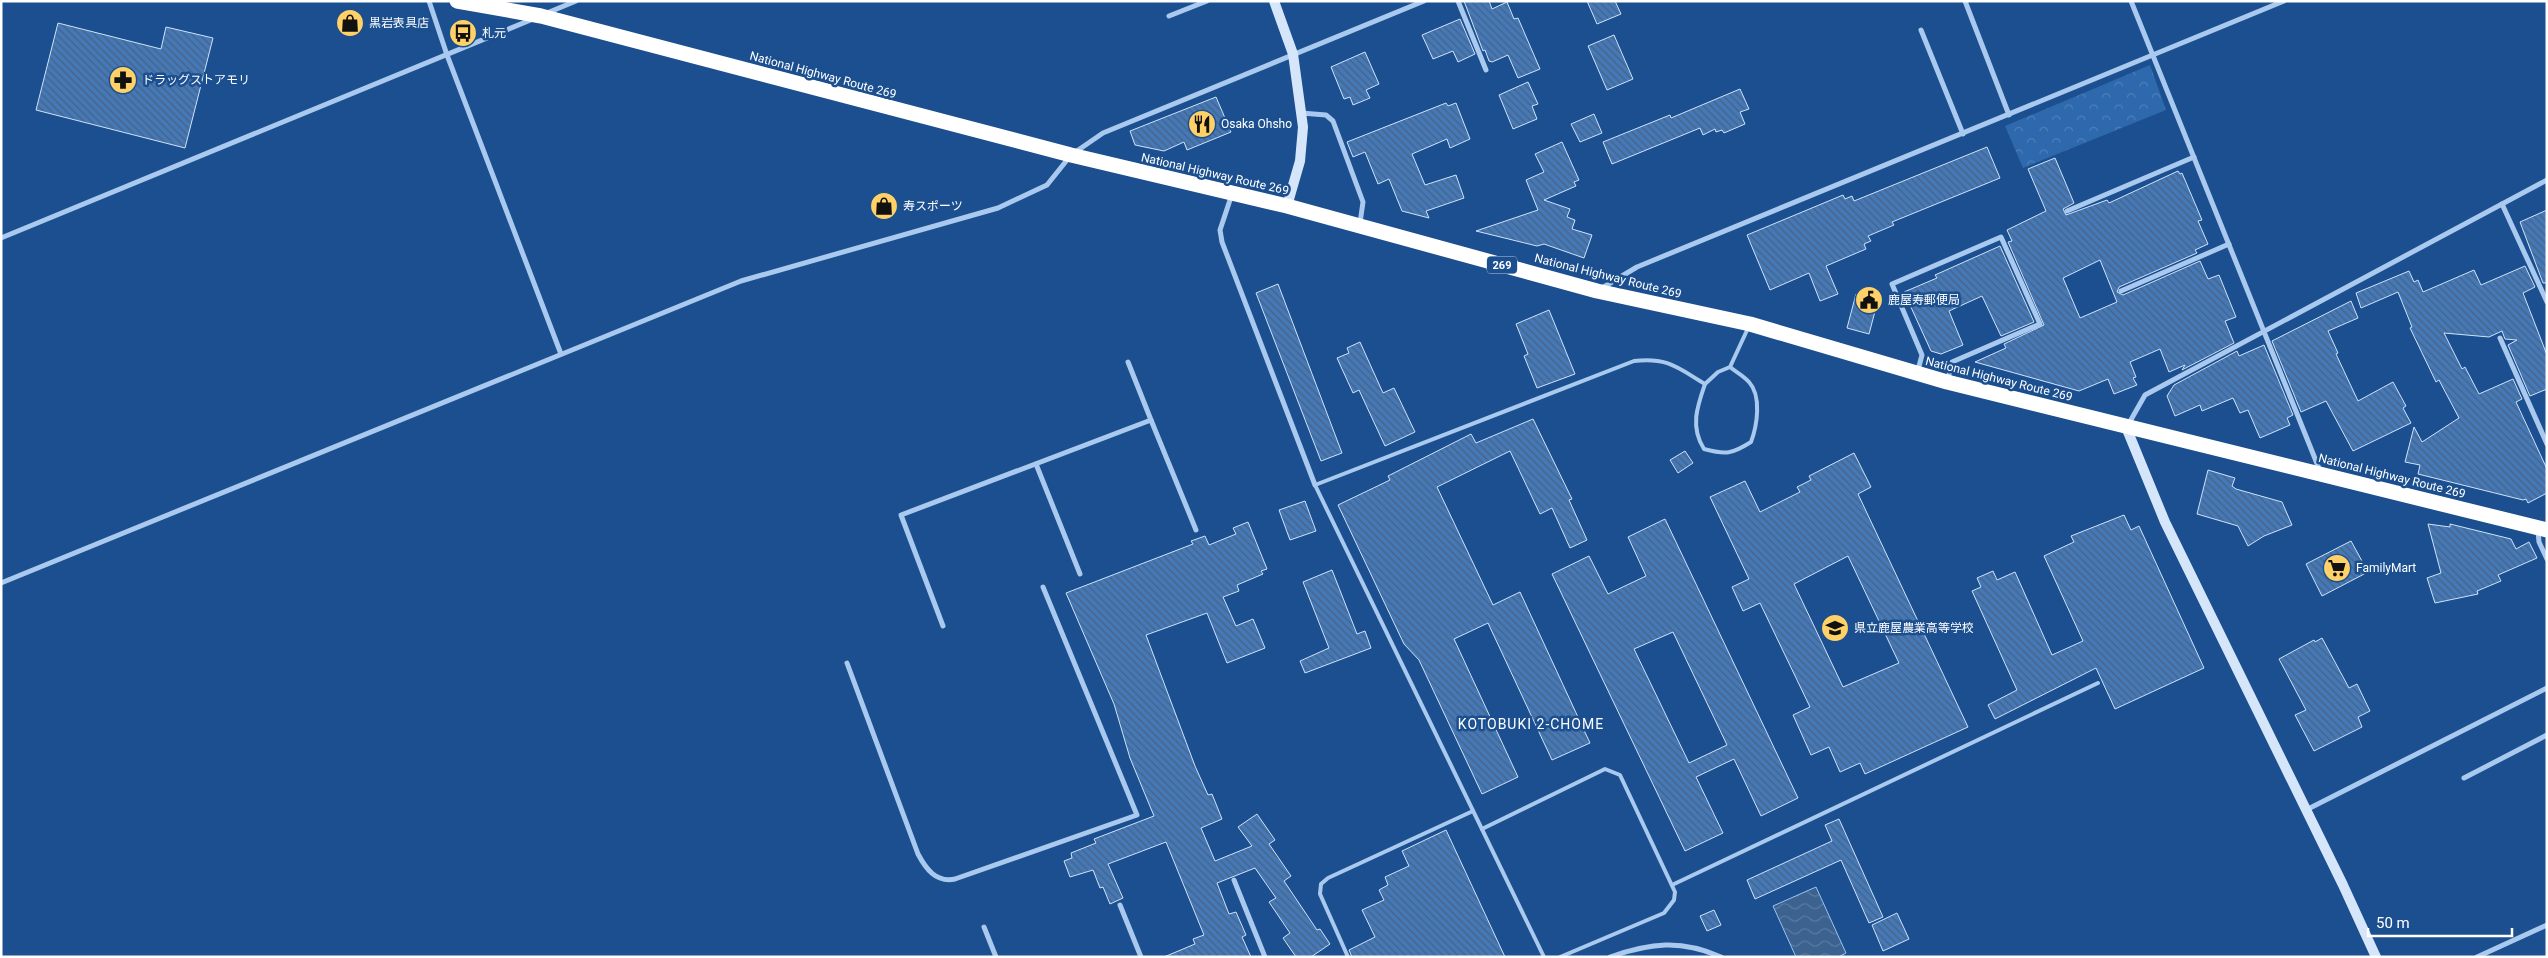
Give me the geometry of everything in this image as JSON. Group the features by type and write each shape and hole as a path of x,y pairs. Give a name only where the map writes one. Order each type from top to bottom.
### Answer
{"highway":[{"name":"National Highway Route 269","path":"457,1 541,16 1071,155 1287,206 1597,291 1750,324 1947,382 2542,529"}],"street":[{"path":"429,1 447,55 562,354"},
{"path":"1,238 576,1"},
{"path":"1168,16 1207,1"},
{"path":"1274,1 1293,54 1303,126 1300,160 1287,206"},
{"path":"1,583 742,281 998,208 1047,185 1071,155 1103,134 1424,1"},
{"path":"1458,1 1486,70"},
{"path":"1965,1 2009,115"},
{"path":"2131,1 2321,474"},
{"path":"1597,291 1637,267 2284,1"},
{"path":"1921,30 1963,134"},
{"path":"1301,113 1326,115 1333,121 1363,202 1360,226"},
{"path":"2067,211 2194,157"},
{"path":"2376,957 2165,522 2126,427 2145,395 2547,180"},
{"path":"1232,194 1220,230 1222,242 1315,485"},
{"path":"2502,204 2547,302"},
{"path":"1916,374 1922,355 1892,284 2001,237 2040,324 1952,362 1947,382"},
{"path":"2121,291 2229,244"},
{"path":"2500,338 2547,444"},
{"path":"1128,362 1196,530"},
{"path":"943,626 901,515 1150,420"},
{"path":"1036,464 1080,574"},
{"path":"2542,529 2539,542 2547,559"},
{"path":"847,663 918,854 932,875 940,879 955,879 1137,815 1044,588"},
{"path":"2306,810 2547,688"},
{"path":"2464,778 2547,735"},
{"path":"1234,880 1265,957"},
{"path":"1120,904 1141,957"},
{"path":"2477,957 2547,925"},
{"path":"984,927 996,957"},
{"path":"1610,957 1635,948 1670,943 1708,950 1721,957"}],"lane":[{"path":"1730,367 1750,382 1756,402 1756,429 1751,442 1736,451 1721,454 1704,449 1697,438 1696,412 1705,384 1718,372 1730,367 1750,324"},
{"path":"1544,957 1315,485 1634,362 1654,359 1672,364 1705,384"},
{"path":"1672,885 2098,683"},
{"path":"1482,829 1605,769 1613,770 1620,775 1672,885 1675,892 1674,900 1664,913 1560,957"},
{"path":"1348,957 1320,894 1321,884 1328,878 1473,811"}],"green space":[{"path":"2150,65 2166,110 2023,168 2005,126"}],"water":[{"path":"1816,887 1846,953 1839,957 1796,957 1773,906"}],"building":[{"path":"1464,1 1489,1 1492,9 1507,2 1514,19 1518,18 1540,69 1518,78 1508,55 1492,62 1489,61 1485,50 1483,51"},
{"path":"1587,1 1615,1 1621,14 1597,24"},
{"path":"1460,19 1475,54 1458,62 1453,51 1433,59 1422,35"},
{"name":"ドラッグストアモリ","path":"58,23 161,49 166,27 213,38 185,148 36,110"},
{"path":"1614,35 1633,79 1607,90 1588,46"},
{"path":"1365,52 1379,84 1366,90 1370,98 1353,105 1350,97 1344,99 1331,67"},
{"path":"1528,82 1538,104 1532,106 1537,119 1513,129 1499,95"},
{"path":"1740,89 1749,109 1740,112 1745,124 1724,133 1722,130 1716,132 1715,129 1703,135 1700,128 1612,164 1603,142 1670,115 1671,118"},
{"path":"1216,97 1231,132 1187,150 1184,142 1164,151 1135,145 1130,131"},
{"path":"1446,103 1448,106 1456,103 1470,139 1450,148 1447,139 1412,154 1425,185 1456,175 1464,198 1426,211 1429,218 1402,211 1389,179 1378,184 1365,152 1353,157 1347,142"},
{"path":"1594,114 1602,133 1580,142 1571,124"},
{"path":"1562,142 1579,180 1574,182 1576,186 1544,200 1570,209 1567,217 1575,220 1572,229 1592,235 1584,258 1544,244 1537,246 1476,231 1538,210 1526,180 1544,172 1535,154"},
{"path":"1987,147 2000,178 1892,222 1894,225 1868,236 1871,241 1864,244 1866,249 1826,266 1838,294 1820,301 1809,273 1770,290 1747,235 1843,195 1845,199 1852,196 1854,201"},
{"path":"2055,158 2074,203 2063,209 2066,215 2107,200 2109,203 2178,171 2180,174 2182,173 2202,220 2198,221 2208,244 2195,250 2197,253 2119,287 2117,292 2123,295 2200,261 2208,279 2219,275 2236,317 2225,321 2234,343 2182,370 2185,365 2169,372 2160,349 2130,362 2136,377 2133,378 2137,385 2114,394 2108,379 2079,391 1975,362 2006,348 2004,344 2044,325 2008,242 2012,241 2007,230 2046,211 2028,169","holes":["2100,260 2117,302 2080,318 2063,278"]},
{"path":"2547,210 2547,283 2543,283 2520,222"},
{"path":"2000,246 2034,322 2001,336 1982,296 1949,311 1963,345 1941,354 1931,351 1904,292 1937,278 1935,275"},
{"path":"2525,266 2535,287 2523,293 2547,355 2547,389 2530,396 2508,345 2517,340 2505,339 2502,331 2489,337 2444,333 2462,369 2465,367 2479,394 2513,379 2522,399 2516,402 2547,469 2547,493 2528,503 2526,499 2523,500 2418,474 2420,465 2405,462 2414,427 2422,442 2459,418 2439,380 2436,382 2410,328 2412,327 2398,292 2361,308 2356,293 2409,271 2414,282 2418,280 2423,292 2474,270 2481,285"},
{"path":"1278,284 1342,453 1321,461 1256,293"},
{"path":"1856,294 1878,300 1869,334 1847,328"},
{"path":"2351,301 2358,318 2328,331 2338,353 2336,354 2358,401 2393,382 2406,406 2403,408 2411,423 2353,451 2326,401 2301,412 2272,341"},
{"path":"1549,310 1575,374 1537,388 1524,356 1528,354 1516,324"},
{"path":"1360,342 1383,393 1394,388 1415,432 1385,446 1359,390 1353,393 1337,358 1349,353 1347,348"},
{"path":"2264,345 2293,415 2287,418 2290,425 2260,438 2248,410 2240,413 2233,398 2202,411 2200,405 2175,416 2167,396 2174,385 2237,351 2239,356"},
{"path":"1533,419 1572,499 1569,500 1587,540 1570,548 1552,508 1540,514 1510,451 1437,487 1493,605 1520,592 1590,743 1552,760 1488,623 1454,639 1518,777 1482,794 1419,660 1404,644 1338,505 1390,480 1388,476 1471,434 1476,443"},
{"path":"1685,451 1693,463 1678,473 1670,460"},
{"path":"1854,453 1871,487 1858,494 1968,727 1865,774 1860,763 1840,772 1829,747 1811,755 1793,715 1810,707 1760,603 1743,611 1732,587 1749,579 1710,497 1745,481 1760,512 1800,492 1797,487 1811,480 1809,476","holes":["1848,556 1899,663 1843,687 1794,584"]},
{"path":"2208,470 2235,478 2232,486 2236,489 2282,502 2292,525 2264,536 2248,546 2238,526 2197,514"},
{"path":"1305,501 1316,531 1290,540 1279,510"},
{"path":"2124,515 2131,530 2139,526 2204,668 2115,709 2096,668 1995,719 1988,705 2017,690 1972,591 1981,587 1977,578 1993,571 1997,580 2015,572 2052,655 2083,641 2044,556 2074,542 2071,536"},
{"path":"1665,519 1798,798 1761,816 1734,759 1696,777 1723,833 1685,851 1552,574 1589,556 1608,594 1646,576 1628,537","holes":["1673,632 1727,745 1689,763 1634,649"]},
{"path":"1248,522 1267,569 1261,571 1263,574 1237,585 1239,591 1223,597 1236,626 1253,619 1265,648 1227,663 1207,613 1146,635 1195,766 1208,795 1212,794 1222,819 1201,828 1215,861 1252,846 1238,827 1257,814 1275,840 1269,844 1291,876 1284,881 1317,930 1320,929 1330,944 1311,957 1296,957 1283,938 1290,933 1269,902 1276,898 1255,868 1217,883 1229,914 1236,912 1246,935 1242,937 1251,957 1164,957 1195,944 1193,939 1204,935 1166,842 1108,864 1123,898 1110,904 1103,887 1100,888 1093,870 1070,877 1064,861 1072,858 1071,853 1096,843 1094,839 1154,816 1130,758 1114,704 1066,593 1193,544 1191,541 1205,536 1209,545 1236,534 1233,528"},
{"path":"2428,524 2450,527 2450,524 2511,539 2516,549 2529,542 2537,558 2498,575 2501,581 2477,591 2478,594 2435,603 2427,578 2441,573"},
{"name":"FamilyMart","path":"2351,541 2368,572 2322,596 2306,564"},
{"path":"1332,570 1357,634 1365,631 1371,648 1305,673 1300,661 1329,648 1303,582"},
{"path":"2322,638 2349,688 2357,684 2370,711 2358,717 2362,727 2314,751 2295,715 2306,710 2279,659 2314,640 2315,642"},
{"path":"1839,819 1883,917 1869,923 1841,860 1755,899 1747,880 1832,841 1825,825"},
{"path":"1446,830 1505,957 1352,957 1349,950 1375,937 1362,910 1384,900 1379,890 1388,885 1385,877 1409,866 1402,851"},
{"path":"1714,910 1721,925 1707,931 1700,916"},
{"path":"1897,913 1909,939 1883,951 1872,925"}],"place":[{"name":"黒岩表具店","path":"350,23"},
{"name":"札元","path":"463,33"},
{"name":"ドラッグストアモリ","path":"123,80"},
{"name":"Osaka Ohsho","path":"1202,124"},
{"name":"寿スポーツ","path":"884,206"},
{"name":"鹿屋寿郵便局","path":"1869,300"},
{"name":"FamilyMart","path":"2337,568"},
{"name":"県立鹿屋農業高等学校","path":"1835,628"}],"district":[{"name":"KOTOBUKI 2-CHOME","path":"1531,724"}]}
